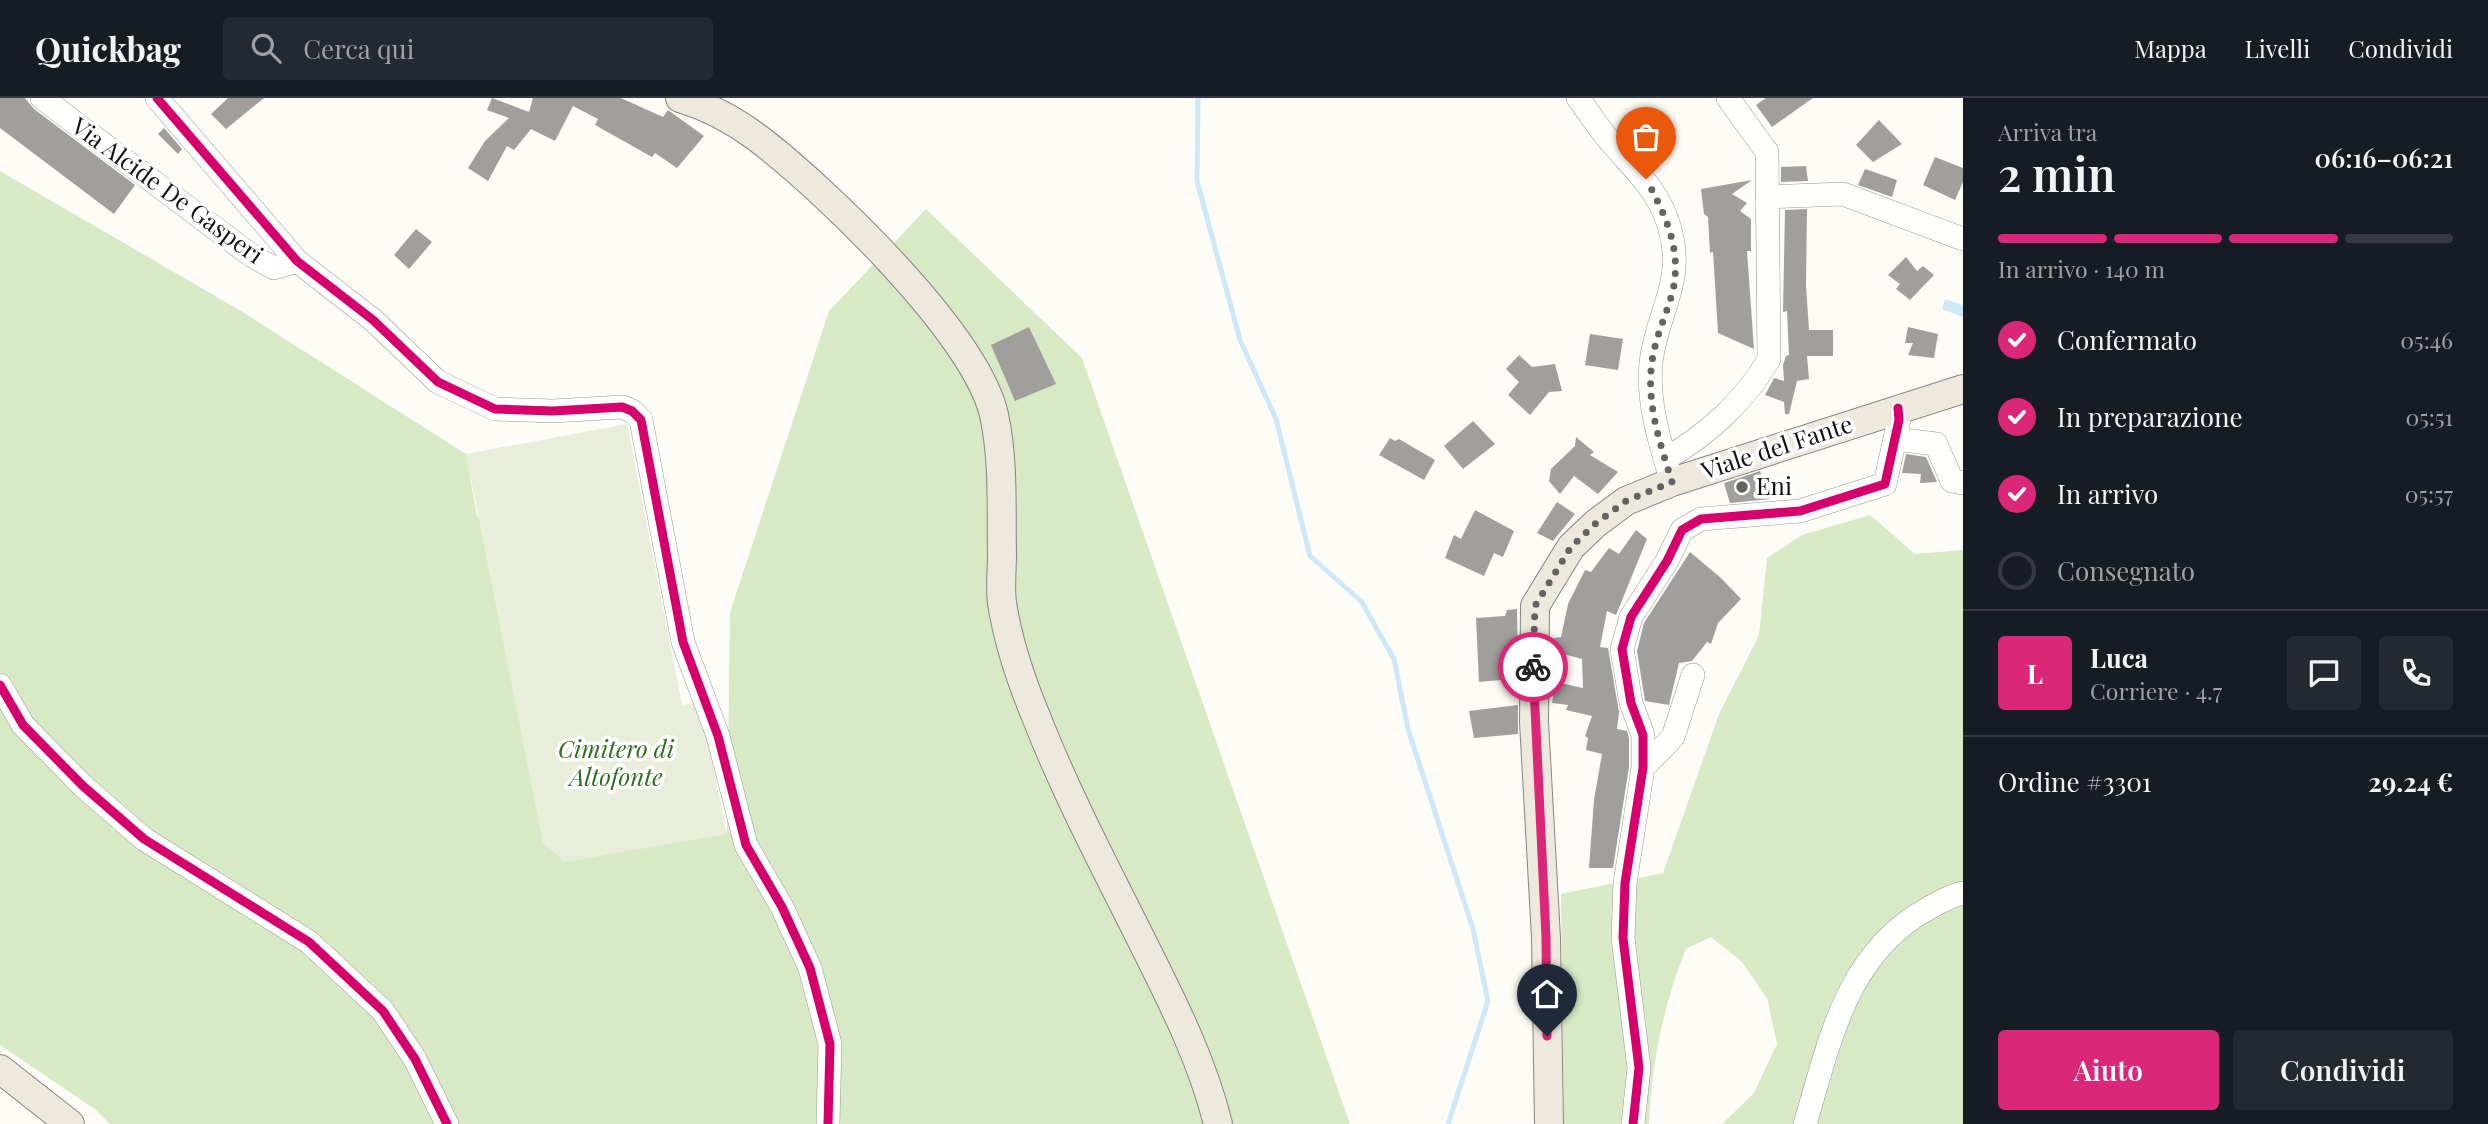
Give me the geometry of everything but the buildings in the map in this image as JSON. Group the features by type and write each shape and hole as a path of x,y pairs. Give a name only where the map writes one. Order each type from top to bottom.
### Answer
{"main road":[{"path":"680,98 704,105 754,136 857,227 928,306 968,356 993,412 1001,466 1002,602 1017,664 1037,720 1096,850 1182,1023 1211,1095 1218,1124"},
{"name":"Viale del Fante","path":"1549,1124 1546,937 1534,722 1535,606 1571,547 1595,524 1668,470 1963,389"},
{"path":"0,1069 70,1124"}],"street":[{"name":"Via Alcide De Gasperi","path":"42,98 252,256 274,268 297,261"},
{"path":"157,98 297,261 373,320 438,382 495,409 553,411 622,407 641,420 683,642 718,736 746,845 782,907 810,968 817,993 830,1044 828,1124"},
{"path":"1578,98 1610,141 1646,179 1666,216 1675,247 1673,289 1651,363 1653,417 1668,470"},
{"path":"1668,470 1690,445 1757,381 1769,359 1767,152 1728,98"},
{"path":"1767,197 1843,194 1963,239"},
{"path":"1633,1124 1639,1068 1623,938 1625,883 1643,768 1643,735 1631,703 1622,649 1631,617 1667,561 1682,530 1701,519 1800,511 1885,484 1899,421 1898,408"},
{"path":"1895,439 1936,444 1952,481 1963,484"},
{"path":"1643,768 1673,737 1693,675"},
{"path":"0,685 23,725 83,786 144,839 309,943 383,1011 415,1059 447,1124"},
{"path":"1805,1124 1841,1007 1869,959 1902,923 1963,893"}],"green space":[{"path":"0,171 241,311 466,454 477,516 727,834 730,612 829,311 926,209 1082,358 1350,1124 110,1124 96,1110 0,1045"},
{"name":"Cimitero di Altofonte","path":"627,424 682,705 700,702 727,834 565,862 543,843 466,454"},
{"path":"1870,515 1915,554 1963,550 1963,1124 1722,1124 1754,1093 1777,1044 1767,998 1741,961 1711,937 1686,949 1671,991 1660,1035 1649,1124 1564,1124 1561,894 1663,873 1719,714 1759,635 1767,558 1802,535"}],"water":[{"path":"1945,299 1963,305 1963,317 1942,309"}],"waterway":[{"path":"1198,98 1197,181 1240,340 1276,419 1310,556 1361,601 1394,659 1408,729 1473,929 1488,1001 1448,1124"}],"cycle path":[{"path":"157,98 297,261 373,320 438,382 495,409 553,411 622,407 632,411 641,420 683,642 718,736 746,845 782,907 810,968 830,1044 828,1124"},
{"path":"1633,1124 1639,1068 1623,938 1625,883 1643,768 1643,735 1631,703 1622,649 1631,617 1667,561 1682,530 1701,519 1800,511 1885,484 1899,420 1898,408"},
{"path":"0,685 23,725 83,786 144,839 309,942 383,1011 415,1059 447,1124"}],"way so far":[{"path":"1533,667 1535,606 1571,547 1595,524 1626,501 1672,482 1653,417 1651,363 1673,289 1675,247 1666,216 1646,179"}],"place":[{"name":"Eni","path":"1742,487"}],"route":[{"path":"1533,667 1546,937 1547,1036"}]}
